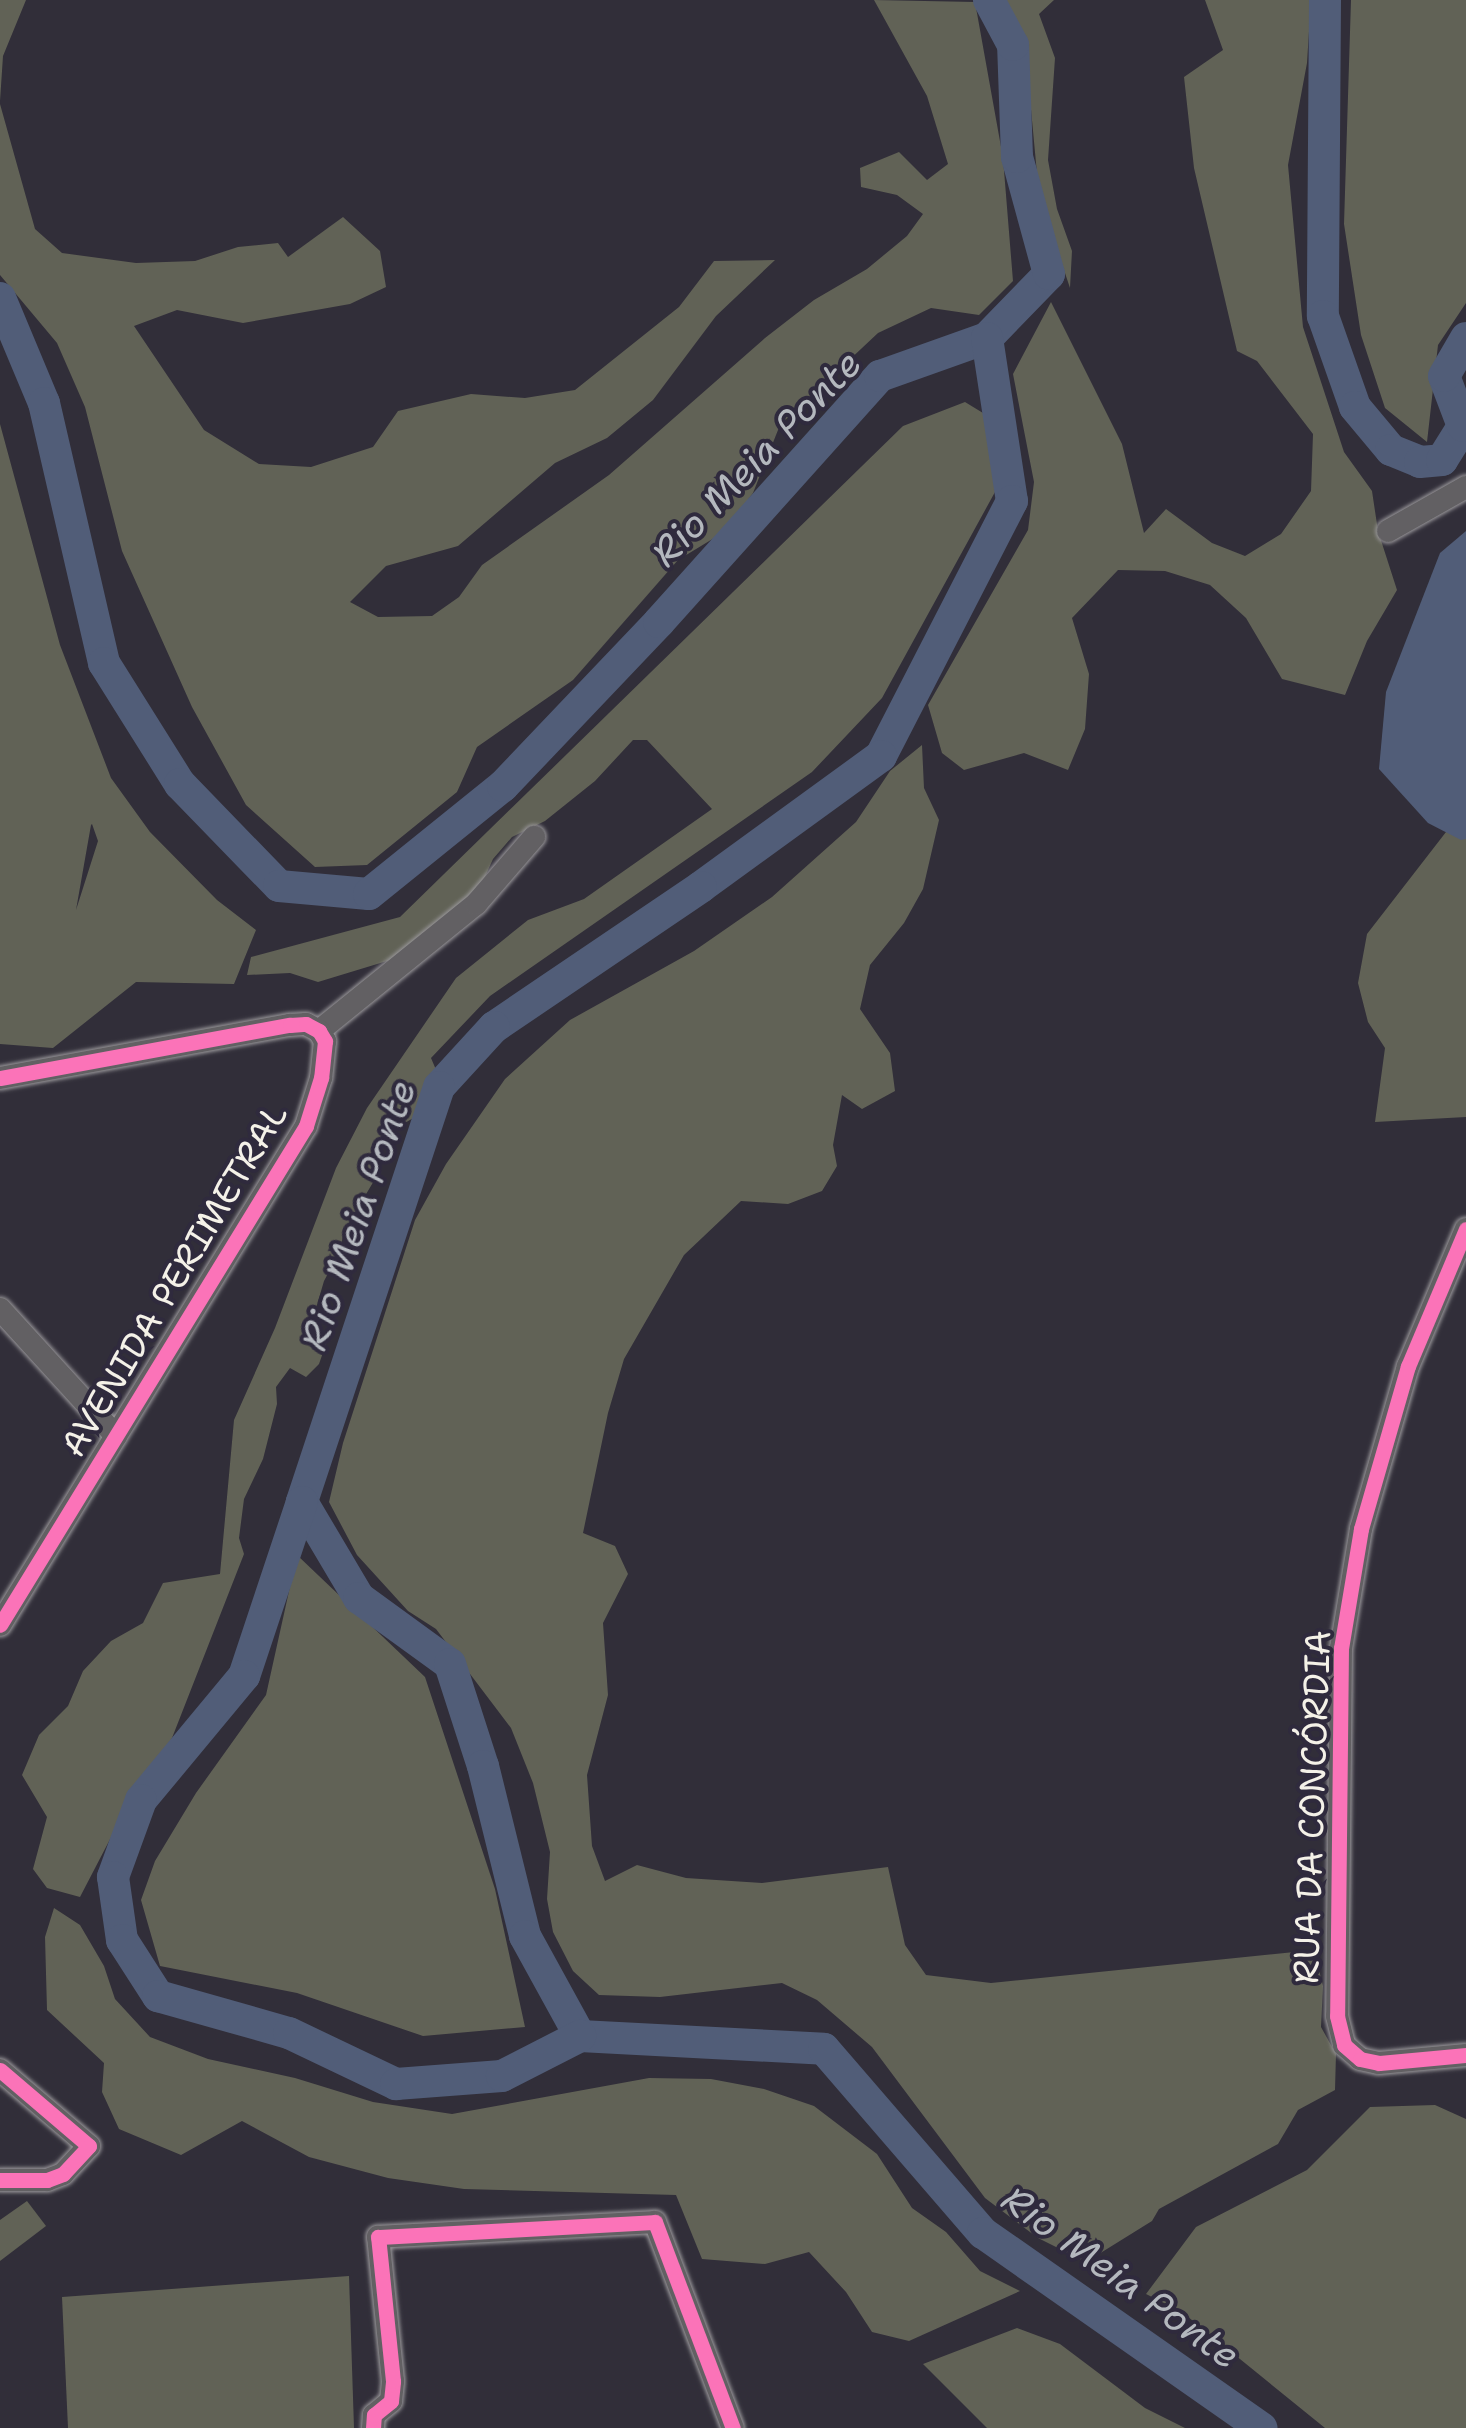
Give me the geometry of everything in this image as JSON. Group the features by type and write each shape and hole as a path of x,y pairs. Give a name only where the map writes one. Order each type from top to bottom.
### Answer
{"street":[{"path":"1388,530 1466,488"},
{"path":"0,1078 290,1025 306,1024 320,1030 476,904 500,882 534,836"},
{"name":"AVENIDA PERIMETRAL","path":"0,1625 306,1126 322,1078 325,1041 320,1030"},
{"name":"RUA DA CONCÓRDIA","path":"1466,1229 1408,1366 1382,1453 1362,1529 1341,1648 1336,2016 1344,2045 1360,2059 1379,2063 1466,2055"},
{"path":"0,1310 116,1436"},
{"path":"0,2070 90,2146 63,2174 46,2180 0,2180"},
{"path":"372,2428 374,2415 391,2401 392,2381 378,2236 655,2222 733,2428"}],"shaded area":[{"path":"0,0 26,0 3,56 0,101"},
{"path":"874,0 975,2 1003,158 1013,281 979,315 931,308 878,333 780,425 753,493 724,532 678,560 573,680 477,747 457,792 367,865 315,867 246,805 192,707 122,551 85,407 57,343 0,275 0,104 35,229 62,253 136,263 195,261 238,247 278,243 288,257 343,217 380,251 386,287 350,304 243,323 177,310 134,326 204,430 259,464 311,467 373,447 398,411 471,394 525,398 575,390 679,307 714,261 775,260 716,316 653,400 607,438 555,463 458,546 386,566 350,602 378,617 432,616 459,597 482,565 609,475 765,338 814,300 867,269 907,236 923,214 897,195 861,187 860,168 899,152 927,180 948,164 927,96"},
{"path":"999,0 1054,0 1039,14 1055,58 1048,160 1057,209 1072,251 1070,288 1039,195 1026,56"},
{"path":"1205,0 1311,0 1307,63 1288,165 1303,327 1344,452 1372,491 1378,531 1397,590 1367,641 1345,695 1282,679 1246,618 1210,585 1165,571 1118,570 1072,618 1089,674 1085,729 1068,770 1024,753 964,770 942,753 928,705 1028,530 1034,482 1013,374 1051,302 1122,444 1144,533 1166,509 1212,543 1245,556 1281,534 1311,491 1313,434 1257,361 1237,351 1194,168 1184,77 1223,50"},
{"path":"1351,0 1466,0 1466,303 1438,345 1427,442 1385,408 1361,335 1344,224"},
{"path":"965,402 1001,424 995,492 882,698 812,772 490,996 431,1058 437,1072 432,1107 398,1127 374,1152 378,1174 343,1233 341,1249 324,1281 309,1332 327,1341 319,1364 306,1377 290,1368 276,1387 277,1404 263,1459 244,1499 239,1538 244,1554 172,1738 133,1795 80,1897 47,1888 33,1869 47,1817 22,1775 39,1735 68,1706 83,1671 111,1641 143,1623 163,1583 220,1574 234,1420 275,1328 336,1168 367,1108 456,978 528,920 584,899 712,809 647,740 633,740 595,781 545,821 512,837 493,859 479,890 410,954 318,982 290,973 247,975 251,957 400,917 903,426"},
{"path":"0,424 60,645 111,778 150,832 217,900 256,930 234,984 136,982 53,1048 0,1044","holes":["92,824 98,841 76,910"]},
{"path":"922,745 924,788 939,820 923,889 904,923 870,965 860,1009 890,1053 895,1091 862,1109 842,1095 833,1145 837,1166 822,1191 788,1204 741,1201 684,1255 624,1359 608,1413 583,1533 615,1546 628,1574 603,1623 608,1695 587,1775 592,1846 605,1881 637,1865 686,1878 762,1883 888,1867 905,1945 926,1975 991,1983 1314,1950 1323,1986 1321,2027 1336,2054 1335,2090 1298,2110 1278,2144 1159,2209 1152,2221 1086,2262 1038,2238 985,2198 872,2047 817,2000 782,1983 660,1997 599,1995 573,1971 553,1932 547,1899 550,1852 533,1783 511,1728 436,1629 408,1611 357,1555 329,1502 343,1443 415,1220 446,1164 505,1079 570,1020 694,951 772,897 856,822 890,771"},
{"path":"1466,830 1466,1117 1375,1122 1385,1048 1368,1022 1358,983 1367,934 1446,832"},
{"path":"297,1555 425,1677 495,1889 525,2027 423,2036 297,1993 160,1966 141,1900 155,1861 196,1793 266,1695"},
{"path":"54,1908 80,1925 104,1966 115,1999 150,2037 208,2059 295,2078 373,2102 452,2114 649,2078 711,2079 764,2089 814,2106 877,2154 912,2208 946,2232 980,2271 1020,2291 909,2341 872,2332 846,2292 809,2252 765,2264 702,2259 676,2195 464,2189 388,2178 309,2157 242,2121 181,2155 119,2129 102,2092 104,2063 47,2010 45,1937"},
{"path":"1435,2105 1466,2119 1466,2428 1325,2428 1182,2312 1146,2294 1196,2227 1307,2170 1370,2107"},
{"path":"27,2201 46,2226 0,2261 0,2220"},
{"path":"349,2276 354,2428 68,2428 62,2297"},
{"path":"1017,2328 1060,2344 1145,2408 1185,2428 987,2428 923,2364"}],"water":[{"path":"1466,531 1466,839 1461,840 1428,823 1379,769 1386,692 1440,553"}],"waterway":[{"name":"Rio Meia Ponte","path":"0,298 44,403 104,663 180,784 279,886 369,894 503,786 659,622 880,376 987,338 1049,274 1017,157 1013,45 989,0"},
{"path":"1325,0 1323,316 1355,407 1391,450 1420,462 1442,460 1463,426 1444,376 1466,338"},
{"name":"Rio Meia Ponte","path":"987,338 1012,501 881,756 701,887 494,1027 439,1087 302,1502 359,1598 450,1664 483,1766 525,1936 580,2036 824,2049 983,2233 1262,2428"},
{"name":"Rio Meia Ponte","path":"302,1502 244,1676 141,1800 113,1877 122,1940 158,1996 289,2033 396,2084 502,2076 580,2036"}],"cycle path":[{"path":"0,1078 290,1025 306,1024 319,1031 325,1041 321,1078 306,1126 0,1625"},
{"path":"1466,1229 1408,1366 1361,1529 1341,1648 1337,2016 1344,2045 1360,2059 1379,2063 1466,2055"},
{"path":"0,2070 89,2146 63,2174 47,2180 0,2180"},
{"path":"373,2428 374,2415 391,2401 393,2381 378,2237 655,2222 733,2428"}]}
